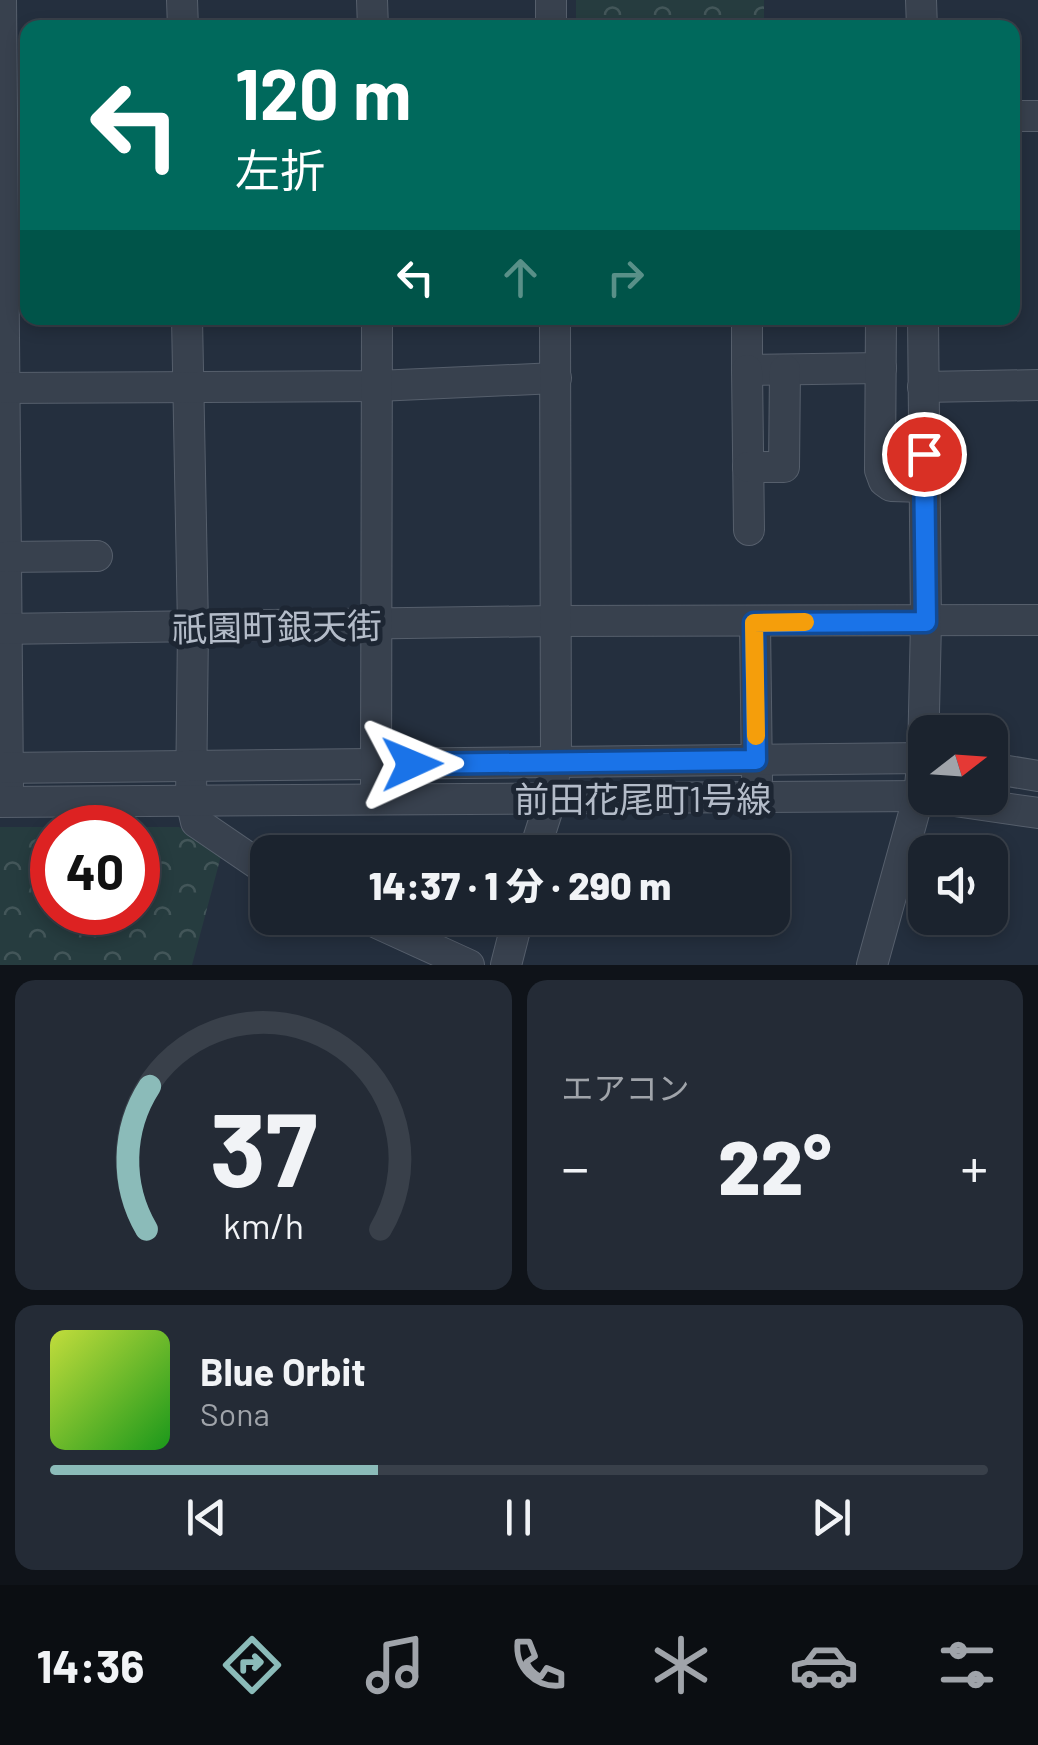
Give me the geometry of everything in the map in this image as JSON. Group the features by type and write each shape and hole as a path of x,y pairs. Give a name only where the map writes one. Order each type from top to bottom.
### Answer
{"street":[{"path":"2,0 1,40 10,155 2,388 4,802"},
{"path":"186,325 194,628 192,800 196,822 250,859"},
{"path":"376,325 376,800"},
{"path":"539,835 556,761 555,325"},
{"path":"747,325 748,530"},
{"path":"881,325 880,470 884,482 891,486 924,487"},
{"path":"922,325 925,715"},
{"path":"748,370 881,368"},
{"path":"748,467 784,466 785,370"},
{"path":"2,388 377,386 556,378"},
{"path":"923,387 1038,384"},
{"path":"5,557 97,556"},
{"name":"祇園町銀天街","path":"3,629 1038,620"},
{"path":"754,623 758,798"},
{"name":"前田花尾町1号線","path":"3,768 908,757"},
{"path":"1008,771 1038,776"},
{"name":"前田花尾町1号線","path":"4,802 908,796"},
{"name":"前田花尾町1号線","path":"1008,808 1038,813"},
{"path":"872,965 920,815"},
{"path":"403,935 469,965"},
{"path":"506,965 514,935"}],"green space":[{"path":"576,0 764,0 764,20 576,20"},
{"path":"0,827 30,827 30,935 160,935 160,827 179,827 221,856 192,965 0,965"}],"slow traffic":[{"path":"756,736 754,623 805,622"}],"route":[{"path":"412,764 756,760 754,623 926,622 924,454"}]}
